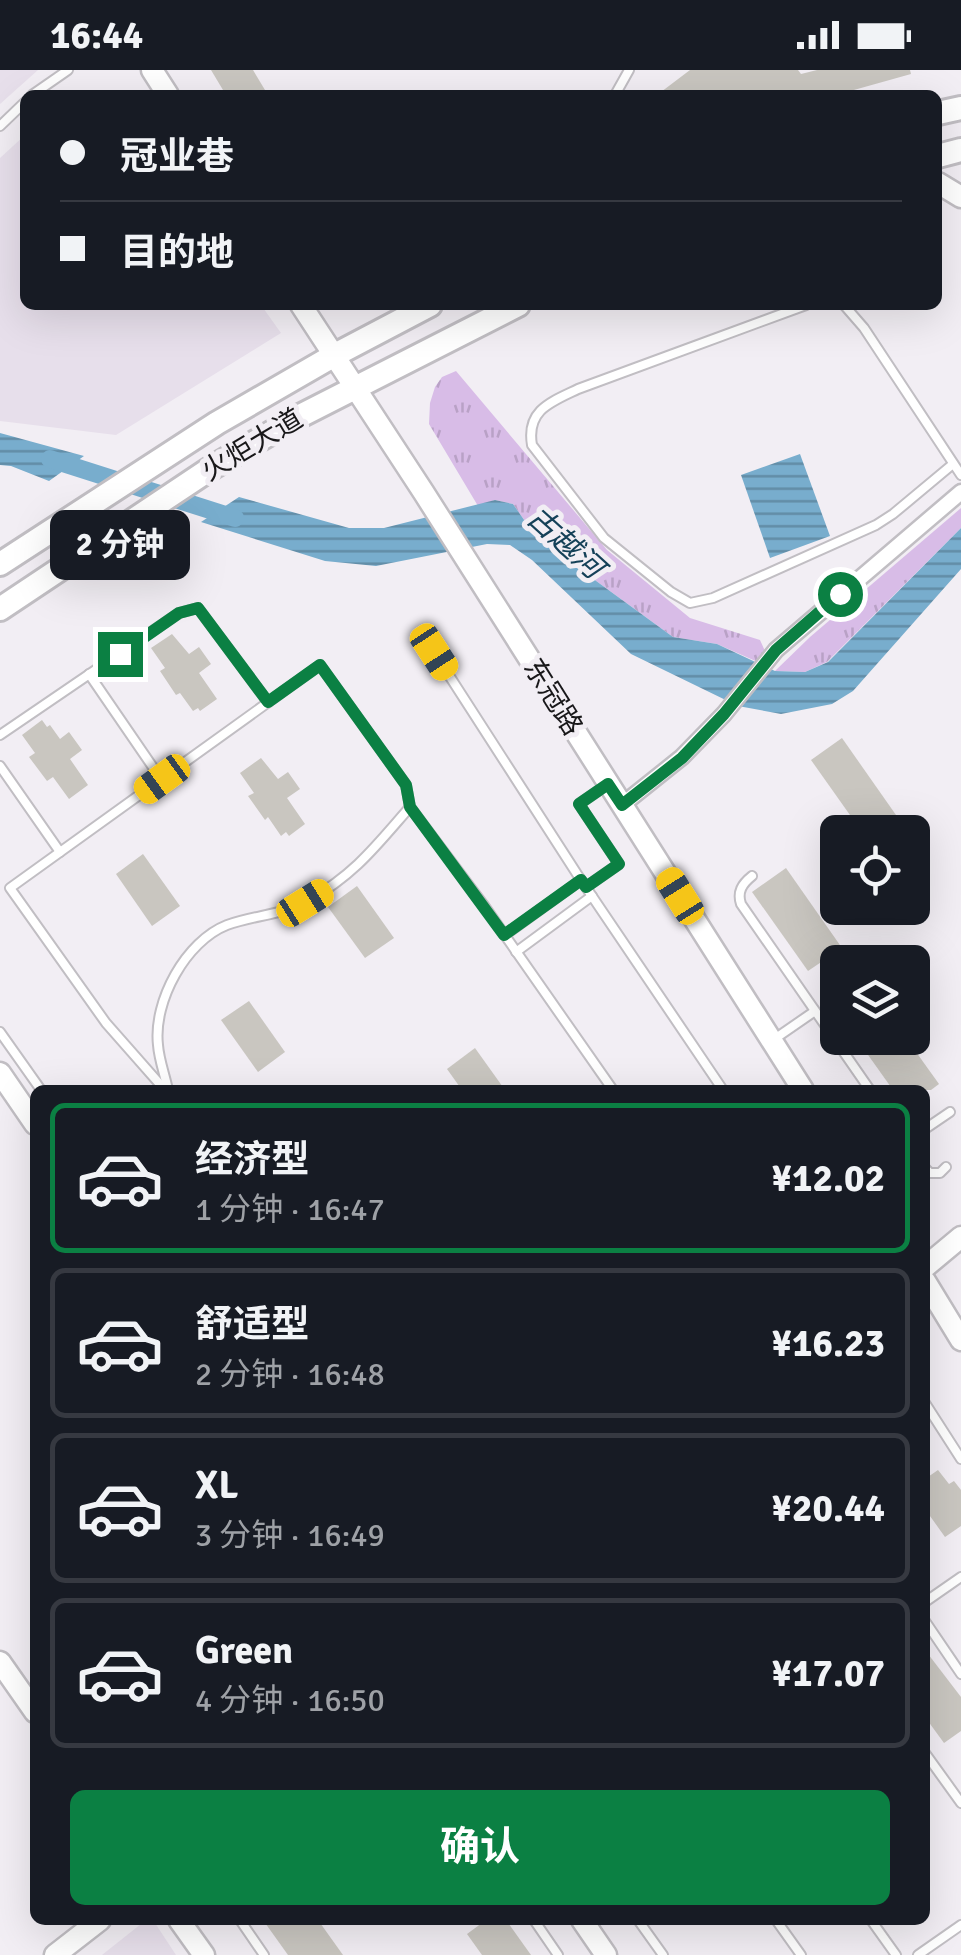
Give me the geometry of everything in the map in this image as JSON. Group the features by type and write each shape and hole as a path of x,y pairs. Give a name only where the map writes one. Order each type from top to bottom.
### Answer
{"main road":[{"name":"东冠路","path":"304,310 801,1085"},
{"name":"火炬大道","path":"1,562 217,423 420,310"},
{"name":"火炬大道","path":"0,609 213,467 298,417 508,310"},
{"path":"0,1073 30,1117"},
{"path":"930,1263 961,1236"},
{"path":"930,1289 961,1340"},
{"path":"0,1662 30,1705"},
{"path":"55,1955 94,1925"},
{"path":"183,1925 204,1955"},
{"path":"585,1925 606,1955"}],"street":[{"path":"622,805 682,758 776,650 961,492"}],"lane":[{"path":"39,90 68,70"},
{"path":"0,126 20,107"},
{"path":"792,310 578,388 537,412 529,430 532,445 604,538 690,603 714,598 876,525 953,464"},
{"path":"848,310 961,476"},
{"path":"0,734 179,613 198,608 268,702"},
{"path":"434,652 583,884 721,1085"},
{"path":"162,1085 106,1023 10,888 320,665 406,785 410,807 609,1085"},
{"path":"90,674 162,779"},
{"path":"0,766 60,852"},
{"path":"504,935 619,864 579,804 608,784"},
{"path":"166,1085 157,1042 161,1011 174,974 206,936 222,927 305,903 355,869 410,807"},
{"path":"752,876 740,888 741,904 867,1085"},
{"path":"516,952 592,896"},
{"path":"772,1041 815,1011"},
{"path":"0,1032 38,1085"},
{"path":"930,1126 950,1112"},
{"path":"930,1173 946,1167"},
{"path":"930,1411 961,1459"},
{"path":"930,1599 961,1578"},
{"path":"930,1629 961,1674"},
{"path":"930,1760 961,1803"},
{"path":"243,1925 264,1955"},
{"path":"537,1925 558,1955"},
{"path":"642,1925 663,1955"},
{"path":"780,1925 801,1955"},
{"path":"875,1925 896,1955"},
{"path":"918,1955 961,1925"}],"shaded area":[{"path":"0,70 38,70 0,104"},
{"path":"20,140 20,310 265,310 281,333 116,435 0,421 0,158"},
{"path":"140,1925 156,1925 176,1955 102,1955"}],"green space":[{"path":"456,371 607,550 690,618 760,640 765,651 760,663 717,644 673,637 555,551 529,527 513,504 495,500 478,506 429,424 435,387 442,377"},
{"path":"961,508 961,528 827,662 805,672 775,671 810,637"}],"water":[{"path":"0,433 84,456 49,481 0,465"},
{"path":"800,454 830,536 770,558 741,475"},
{"path":"239,497 349,528 384,528 495,500 513,504 529,527 555,551 673,637 717,644 775,671 805,672 828,662 961,528 961,569 853,691 832,704 781,714 738,706 631,654 532,560 510,545 487,544 376,566 325,561 201,522"}],"building":[{"path":"211,70 253,70 265,90 223,90"},
{"path":"690,70 798,70 801,74 817,70 910,70 911,74 854,90 664,90"},
{"path":"172,634 189,654 199,647 211,664 199,673 217,699 200,711 193,711 180,693 176,695 151,648"},
{"path":"42,720 60,739 69,732 82,750 70,759 88,785 69,799 53,777 47,781 29,757 35,753 22,735"},
{"path":"842,738 896,815 850,815 811,760"},
{"path":"261,758 278,779 288,772 300,789 287,798 305,824 289,836 286,832 281,836 248,796 254,793 240,773"},
{"path":"143,854 180,906 152,926 116,874"},
{"path":"786,868 820,917 820,925 826,925 840,945 820,945 820,963 808,971 752,892"},
{"path":"357,886 394,938 365,958 328,907"},
{"path":"249,1001 285,1052 258,1072 221,1020"},
{"path":"475,1048 501,1085 458,1085 447,1069"},
{"path":"868,1055 918,1055 939,1084 931,1090 930,1085 889,1085"},
{"path":"938,1470 949,1484 954,1481 961,1490 961,1526 945,1537 930,1516 930,1476"},
{"path":"930,1657 961,1697 961,1731 944,1743 930,1724"},
{"path":"267,1925 322,1925 343,1955 288,1955"},
{"path":"479,1925 510,1925 531,1955 482,1955 467,1934"}],"waterway":[{"name":"古越河","path":"50,459 235,518"}],"route":[{"path":"120,654 179,613 198,608 268,702 320,665 406,785 410,807 504,935 581,880 586,887 619,864 579,804 608,784 622,805 682,758 776,650 840,594"}]}
